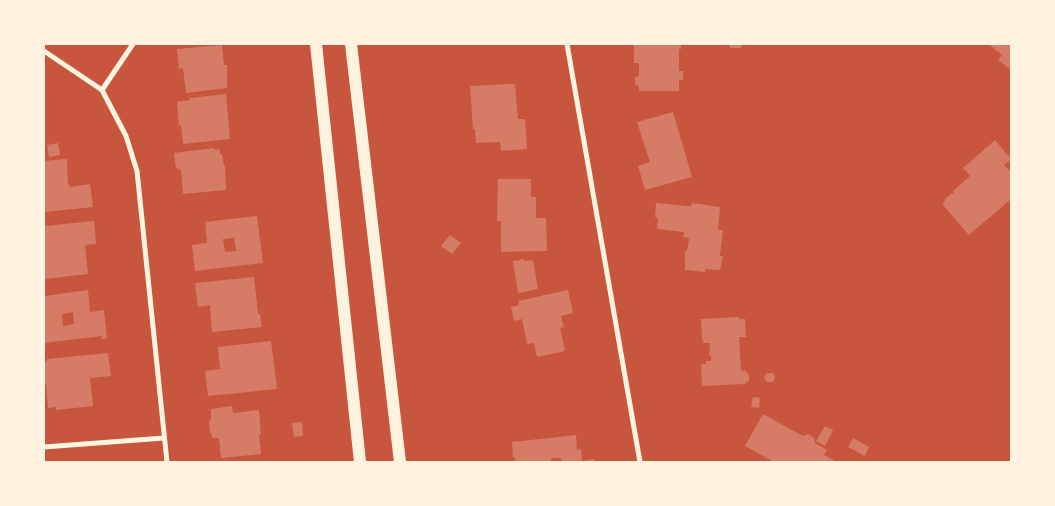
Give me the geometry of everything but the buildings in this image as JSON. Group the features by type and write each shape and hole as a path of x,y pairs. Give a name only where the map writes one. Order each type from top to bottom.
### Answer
{"main road":[{"path":"316,44 360,462"},
{"path":"351,44 400,462"}],"street":[{"path":"102,90 133,44"},
{"path":"567,44 640,462"},
{"path":"44,51 102,90 126,136 137,171 167,462"},
{"path":"44,447 164,438"}]}
